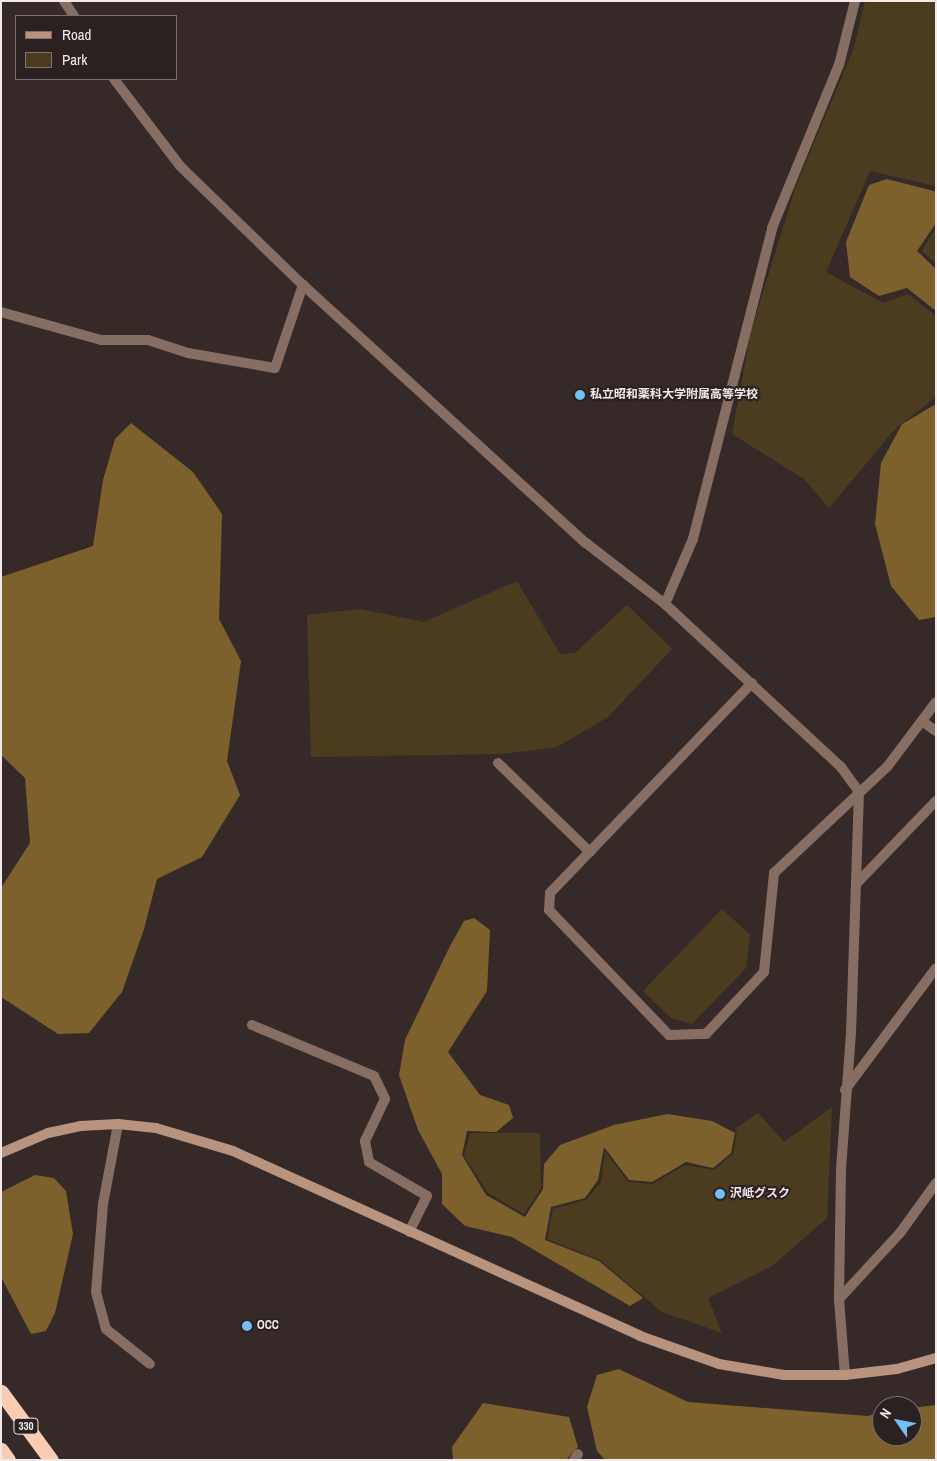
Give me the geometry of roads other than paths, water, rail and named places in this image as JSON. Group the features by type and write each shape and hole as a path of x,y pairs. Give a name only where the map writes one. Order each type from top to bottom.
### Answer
{"highway":[{"name":"330","path":"1,1392 51,1460"},
{"path":"1,1450 8,1460"}],"street":[{"path":"64,1 73,15"},
{"path":"665,604 692,539 772,228 839,65 855,1"},
{"path":"115,80 180,166 303,285 586,543 665,604 752,683 841,767 859,792 851,1033 845,1091 839,1299 845,1375"},
{"path":"1,312 101,340 148,340 188,353 275,368 303,285"},
{"path":"752,683 550,894 549,910 669,1035 706,1034 764,972 774,873 887,767 936,702"},
{"path":"922,721 936,731"},
{"path":"498,762 590,852"},
{"path":"857,883 936,801"},
{"path":"845,1091 936,968"},
{"path":"252,1025 374,1076 385,1099 364,1141 369,1162 427,1196 409,1232"},
{"path":"118,1124 103,1204 96,1292 106,1329 150,1364"},
{"path":"1,1153 56,1131 80,1126 118,1124 156,1128 233,1151 409,1232 678,1351 752,1372 845,1375 897,1369 936,1358"},
{"path":"839,1299 900,1233 936,1183"}],"place":[{"name":"私立昭和薬科大学附属高等学校","path":"580,395"},
{"name":"沢岻グスク","path":"720,1194"},
{"name":"OCC","path":"247,1326"}]}
